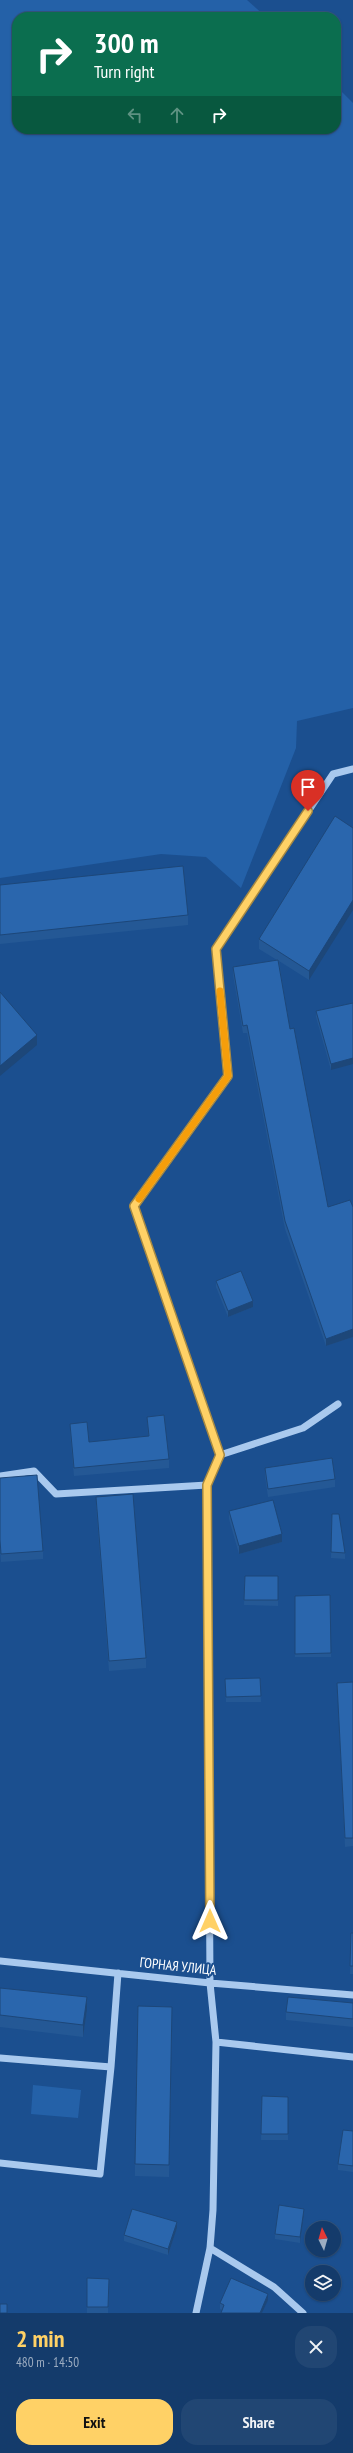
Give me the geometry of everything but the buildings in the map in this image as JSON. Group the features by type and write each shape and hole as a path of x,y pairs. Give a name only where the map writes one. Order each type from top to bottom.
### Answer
{"street":[{"path":"196,2313 210,2248 216,2042 210,1983 207,1485 220,1455 134,1206 228,1076 216,949 333,774 353,769"},
{"path":"220,1455 303,1428 338,1404"},
{"path":"0,1476 34,1471 56,1494 207,1485"},
{"name":"ГОРНАЯ УЛИЦА","path":"0,1961 210,1983 353,1995"},
{"path":"0,2163 100,2174 111,2067 118,1973"},
{"path":"216,2042 353,2057"},
{"path":"0,2058 111,2067"},
{"path":"210,2248 274,2287 303,2313"}],"shaded area":[{"path":"0,0 247,0 260,12 12,12 12,134 341,134 341,91 353,103 353,708 297,721 296,748 241,888 206,857 161,854 0,878"},
{"path":"33,2085 81,2090 78,2118 31,2114"}],"slow traffic":[{"path":"139,1199 228,1076 220,991"}],"route":[{"path":"210,1921 207,1485 220,1455 134,1206 228,1076 216,949 308,811"}]}
